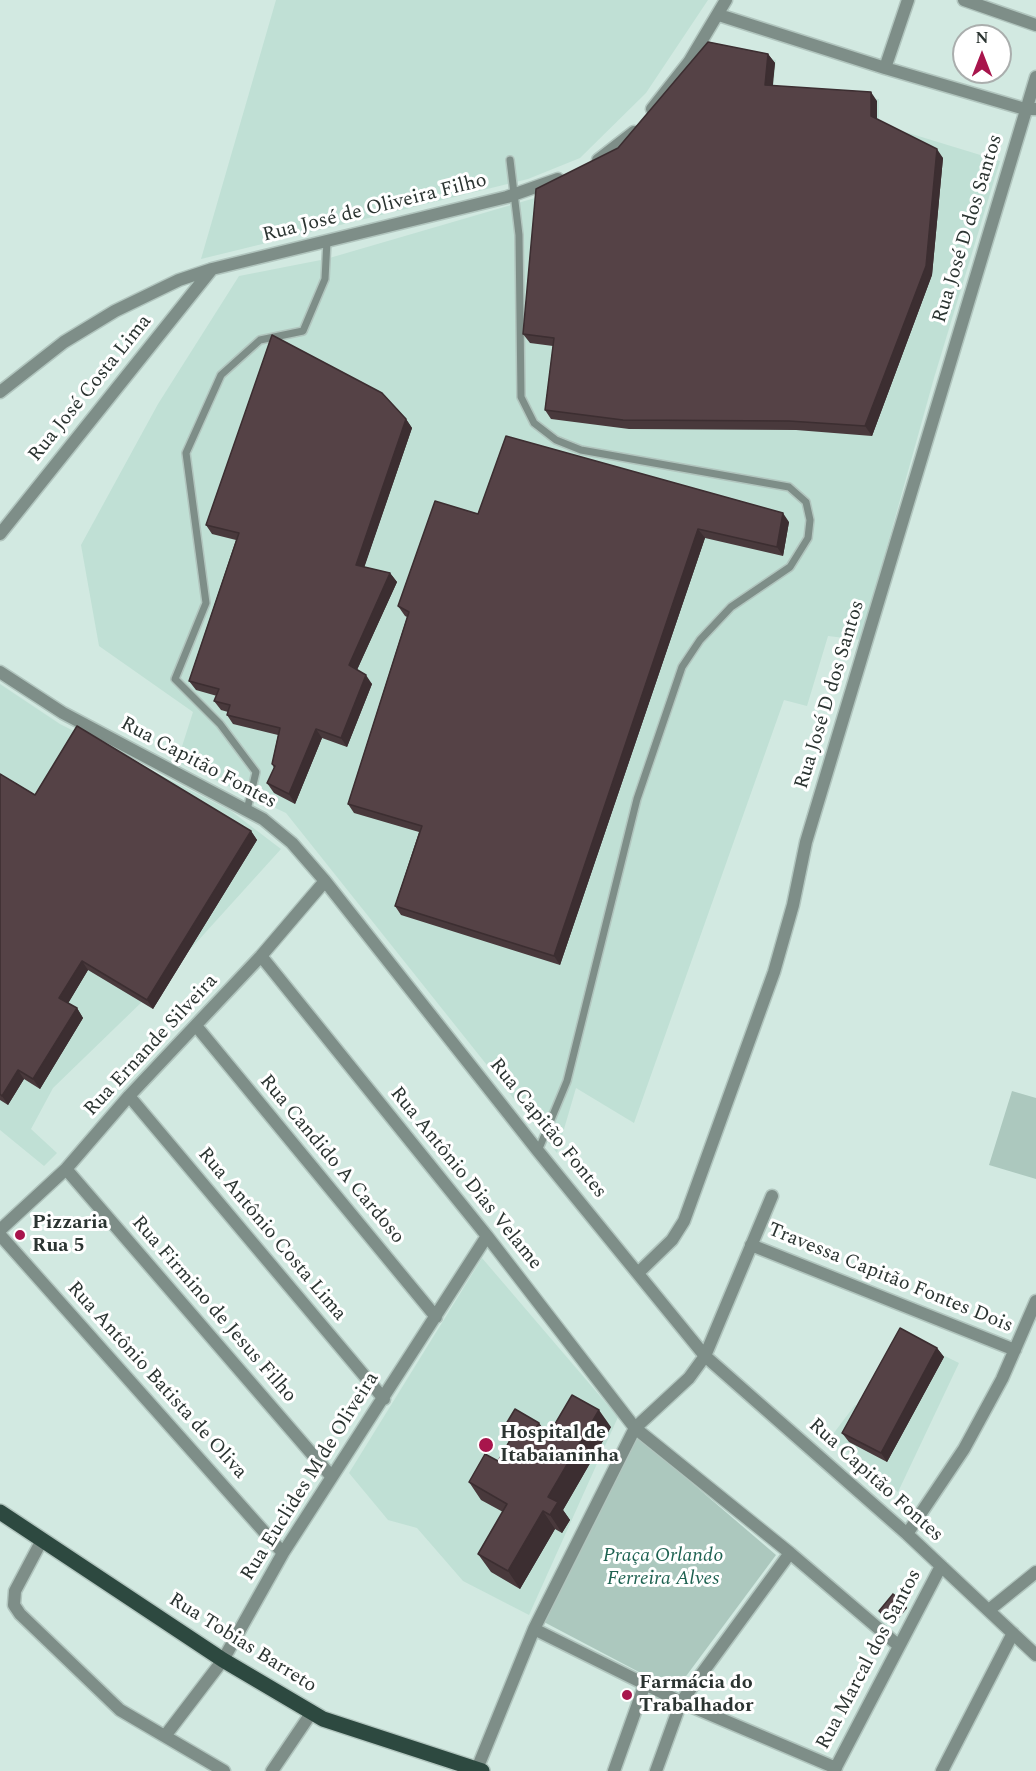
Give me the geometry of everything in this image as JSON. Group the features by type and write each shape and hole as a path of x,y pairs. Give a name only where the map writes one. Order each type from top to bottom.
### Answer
{"main road":[{"name":"Rua Tobias Barreto","path":"0,1512 224,1660 323,1719 479,1770"}],"street":[{"path":"591,164 628,138 642,122 689,62 726,0"},
{"path":"885,68 908,0"},
{"path":"967,0 1036,25"},
{"path":"719,15 885,68 1031,109"},
{"name":"Rua José D dos Santos","path":"638,1273 672,1240 684,1221 774,972 793,905 806,842 1031,109 1036,77"},
{"name":"Rua José de Oliveira Filho","path":"0,392 64,342 159,288 212,269 515,194 570,173"},
{"name":"Rua José Costa Lima","path":"0,534 212,269"},
{"name":"Rua Capitão Fontes","path":"0,672 63,714 247,810 292,843 326,881 538,1152 705,1356 907,1534 1036,1655"},
{"name":"Rua Ernande Silveira","path":"0,1232 66,1169 129,1096 197,1027 326,881"},
{"name":"Rua Antônio Dias Velame","path":"261,956 487,1236 635,1428"},
{"name":"Rua Candido A Cardoso","path":"197,1027 436,1317"},
{"name":"Rua Antônio Costa Lima","path":"129,1096 384,1398"},
{"name":"Rua Firmino de Jesus Filho","path":"66,1169 331,1476"},
{"path":"479,1770 534,1629 635,1428 689,1378 705,1356 772,1196"},
{"name":"Rua Antônio Batista de Oliva","path":"0,1232 284,1553"},
{"name":"Rua Euclides M de Oliveira","path":"165,1736 224,1660 284,1553 331,1476 384,1398 487,1236"},
{"name":"Travessa Capitão Fontes Dois","path":"751,1245 1015,1350"},
{"path":"907,1534 964,1449 1015,1350 1036,1301"},
{"path":"635,1428 790,1553 899,1646"},
{"path":"42,1540 15,1591 14,1605 39,1635 120,1710 224,1771"},
{"path":"656,1771 681,1702 790,1553"},
{"name":"Rua Marcal dos Santos","path":"835,1770 941,1566"},
{"path":"989,1610 1036,1572"},
{"path":"534,1629 681,1702 835,1770"},
{"path":"942,1771 1013,1633"},
{"path":"614,1771 645,1684"},
{"path":"272,1771 312,1712"}],"lane":[{"path":"510,160 519,235 521,397 534,423 556,440 581,450 789,487 806,502 810,520 808,538 790,567 731,607 700,640 682,667 638,799 567,1081 538,1152"},
{"path":"247,810 256,771 220,724 175,679 206,603 186,453 221,375 260,340 303,331 326,279 327,241"}],"shaded area":[{"path":"276,0 708,0 646,93 580,158 528,179 201,259"},
{"path":"710,47 776,60 773,92 879,99 879,124 1000,161 934,378 861,640 828,636 807,706 784,700 634,1123 576,1088 557,1153 286,813 177,762 193,712 99,646 81,545 158,404 239,276 326,259 542,196 623,156"},
{"path":"0,684 60,724 231,811 281,849 148,996 53,1088 31,1129 57,1153 44,1166 0,1130"},
{"name":"Hospital de Itabaianinha","path":"482,1258 618,1417 529,1615 463,1581 417,1528 388,1520 349,1473"},
{"path":"906,1337 959,1363 898,1492 830,1438 855,1405 864,1410"}],"green space":[{"path":"1012,1091 1036,1098 1036,1179 989,1165"},
{"name":"Praça Orlando Ferreira Alves","path":"637,1436 776,1555 675,1691 544,1622"}],"building":[{"path":"708,42 768,54 765,85 871,92 871,116 937,149 926,266 865,426 789,421 623,420 545,410 554,338 523,334 536,189 618,148"},
{"path":"272,335 382,393 406,419 356,565 390,573 349,665 366,675 341,738 316,729 289,794 267,783 275,766 272,764 280,728 227,715 230,705 214,701 219,689 189,681 239,533 206,525"},
{"path":"506,436 783,513 777,547 698,529 554,956 395,906 422,826 348,804 409,612 398,606 435,501 478,514"},
{"path":"77,726 251,831 147,1000 82,961 59,998 77,1008 33,1079 18,1070 2,1096 0,1094 0,774 35,795"},
{"path":"900,1328 937,1348 881,1453 842,1433"},
{"path":"572,1395 599,1410 548,1497 558,1502 550,1515 543,1511 508,1571 478,1554 507,1504 469,1482 485,1454 498,1461 513,1435 503,1429 515,1409 539,1423 533,1434 545,1441"},
{"path":"893,1594 903,1601 888,1619 879,1611"}],"place":[{"name":"Pizzaria Rua 5","path":"20,1235"},
{"name":"Hospital de Itabaianinha","path":"486,1445"},
{"name":"Farmácia do Trabalhador","path":"627,1695"}]}
